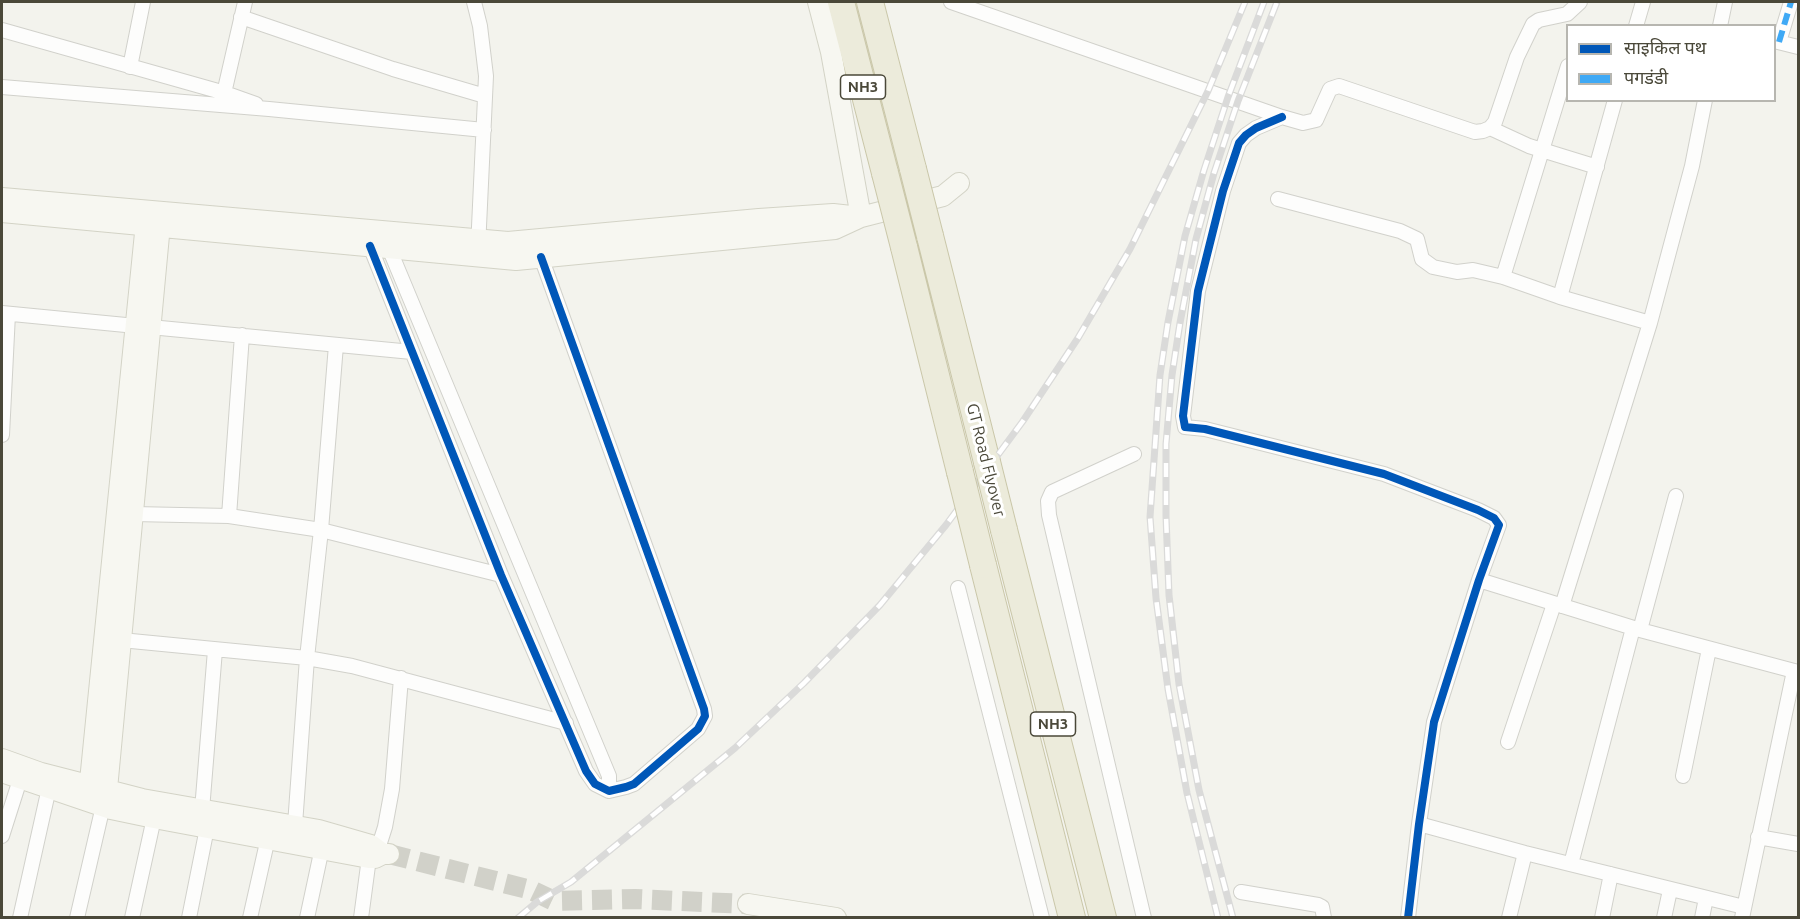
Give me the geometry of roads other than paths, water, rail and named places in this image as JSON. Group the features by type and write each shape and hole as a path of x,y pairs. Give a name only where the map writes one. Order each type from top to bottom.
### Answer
{"highway":[{"name":"GT Road Flyover","path":"841,2 1072,918"},
{"name":"GT Road Flyover","path":"870,2 1103,918"}],"street":[{"path":"130,67 142,2"},
{"path":"220,107 245,2"},
{"path":"474,2 480,26 486,76 478,248"},
{"path":"818,2 831,52 861,217"},
{"path":"951,2 1303,123 1316,120 1330,89 1339,86 1466,129 1483,131 1490,128 1499,112 1517,57 1533,24 1539,20 1567,14 1580,2"},
{"path":"1637,24 1643,2"},
{"path":"1720,24 1725,2"},
{"path":"1791,2 1777,41 1798,47"},
{"path":"241,17 393,69 485,96"},
{"path":"2,30 225,93 268,109"},
{"path":"1503,277 1566,72"},
{"path":"2,87 484,130"},
{"path":"1560,297 1614,102"},
{"path":"1508,742 1558,605 1650,323 1692,166 1705,102"},
{"path":"1282,117 1256,128 1239,143 1223,191 1198,291 1183,416 1185,427 1205,429 1384,474 1494,518 1499,525 1434,722 1408,918"},
{"path":"1490,128 1542,150 1597,167"},
{"path":"2,212 154,218 478,248 516,260 835,229 861,217 943,196 959,183"},
{"path":"2,198 380,247 478,248 508,242 823,215 861,217"},
{"path":"1278,199 1400,231 1417,239 1422,259 1433,267 1457,272 1473,270 1503,277 1560,297 1650,323"},
{"path":"97,795 154,218"},
{"path":"380,247 412,352 501,575 586,771 595,784 609,791 634,784 698,729 705,716 541,258"},
{"path":"380,247 609,776 609,791"},
{"path":"2,435 5,314 412,352"},
{"path":"77,918 121,640 133,514 143,327"},
{"path":"229,516 242,335"},
{"path":"295,825 307,658 321,530 336,345"},
{"path":"1134,454 1052,492 1048,501 1144,918"},
{"path":"1571,864 1636,629 1676,496"},
{"path":"133,514 229,516 321,530 501,575"},
{"path":"1419,824 1706,898 1743,912 1796,671 1636,629 1479,580"},
{"path":"958,588 1042,918"},
{"path":"121,640 307,658 352,666 566,723"},
{"path":"1683,776 1710,649"},
{"path":"189,918 204,819 214,650"},
{"path":"362,918 387,820 392,789 401,678"},
{"path":"2,759 15,772 49,788 142,799 268,838 322,848 380,854"},
{"path":"15,772 97,795 154,819 204,819 295,825 354,838 380,854"},
{"path":"2,837 15,772"},
{"path":"20,918 49,788"},
{"path":"132,918 154,819"},
{"path":"1758,837 1798,844"},
{"path":"250,918 268,838"},
{"path":"307,918 322,848"},
{"path":"1509,918 1526,853"},
{"path":"1602,918 1611,874"},
{"path":"1664,918 1670,890"},
{"path":"1241,892 1318,905 1322,907 1324,918"},
{"path":"1702,918 1706,898"},
{"path":"758,910 836,918"}],"tunnel":[{"path":"389,854 531,890 554,901 635,899 748,904"}],"railway":[{"path":"518,918 537,902 571,882 735,748 804,683 880,605 946,525 1023,421 1078,338 1130,249 1208,91 1245,2"},
{"path":"1218,918 1187,793 1168,689 1156,598 1150,517 1160,375 1185,236 1228,97 1264,2"},
{"path":"1233,918 1199,790 1179,684 1169,595 1166,444 1172,375 1196,239 1214,173 1238,101 1277,2"}]}
